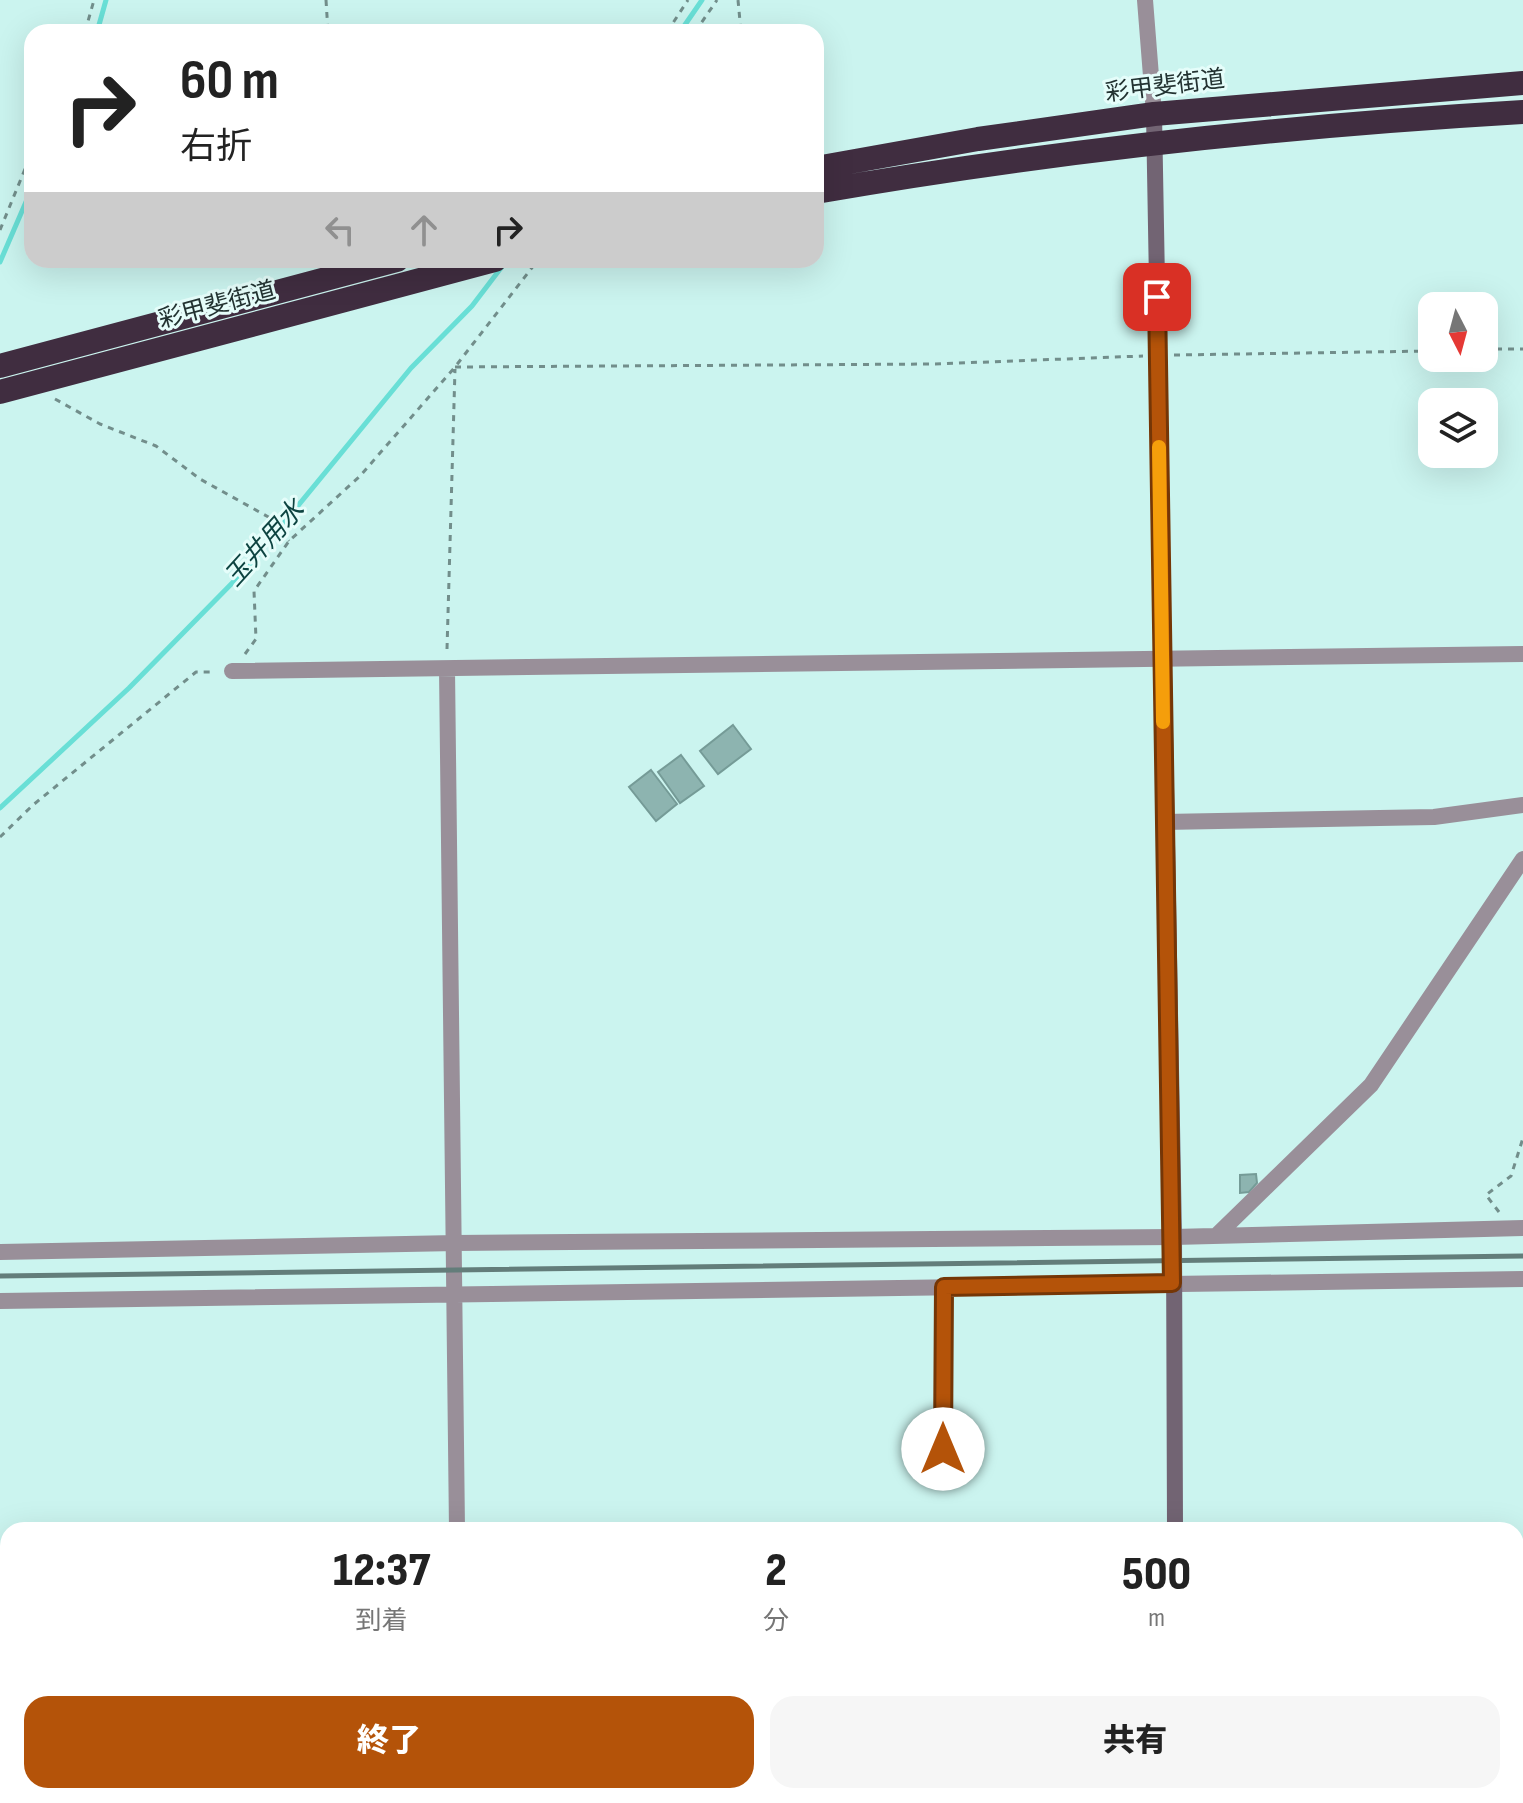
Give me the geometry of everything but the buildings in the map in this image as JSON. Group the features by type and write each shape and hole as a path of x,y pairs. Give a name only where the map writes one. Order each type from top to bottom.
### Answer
{"highway":[{"name":"彩甲斐街道","path":"824,167 978,139 1154,114 1523,83"},
{"path":"824,191 983,163 1155,141 1523,112"},
{"name":"彩甲斐街道","path":"0,366 367,268"},
{"name":"彩甲斐街道","path":"0,392 465,268"}],"street":[{"path":"1145,0 1155,141 1164,822 1174,1237 1175,1522"},
{"path":"232,671 1523,654"},
{"path":"447,669 457,1522"},
{"path":"1164,822 1434,817 1523,805"},
{"path":"1217,1235 1371,1085 1523,859"},
{"path":"0,1252 456,1243 1174,1237 1517,1228"},
{"path":"0,1301 1523,1279"},
{"path":"943,1449 944,1287"}],"path":[{"path":"87,24 94,0"},
{"path":"326,0 328,24"},
{"path":"672,24 688,0"},
{"path":"700,24 717,0"},
{"path":"738,0 740,24"},
{"path":"0,230 24,171"},
{"path":"0,204 8,209"},
{"path":"0,837 33,805 196,672 232,671 256,639 254,591 289,541 360,476 455,367 532,268"},
{"path":"1498,349 1523,349"},
{"path":"455,367 934,364 1158,355 1418,351"},
{"path":"447,669 455,367"},
{"path":"33,384 100,424 156,446 200,479 272,519 289,541"},
{"path":"1517,1228 1486,1195 1511,1176 1523,1138"}],"waterway":[{"path":"99,24 106,0"},
{"name":"玉井用水","path":"686,24 702,0"},
{"path":"0,262 24,206"},
{"name":"玉井用水","path":"0,808 129,688 246,569 411,368 472,306 501,268"}],"railway":[{"path":"0,1276 1523,1256"}],"slow traffic":[{"path":"1159,447 1163,722"}],"route":[{"path":"943,1449 944,1287 1172,1283 1174,1237 1164,822 1157,297"}]}
